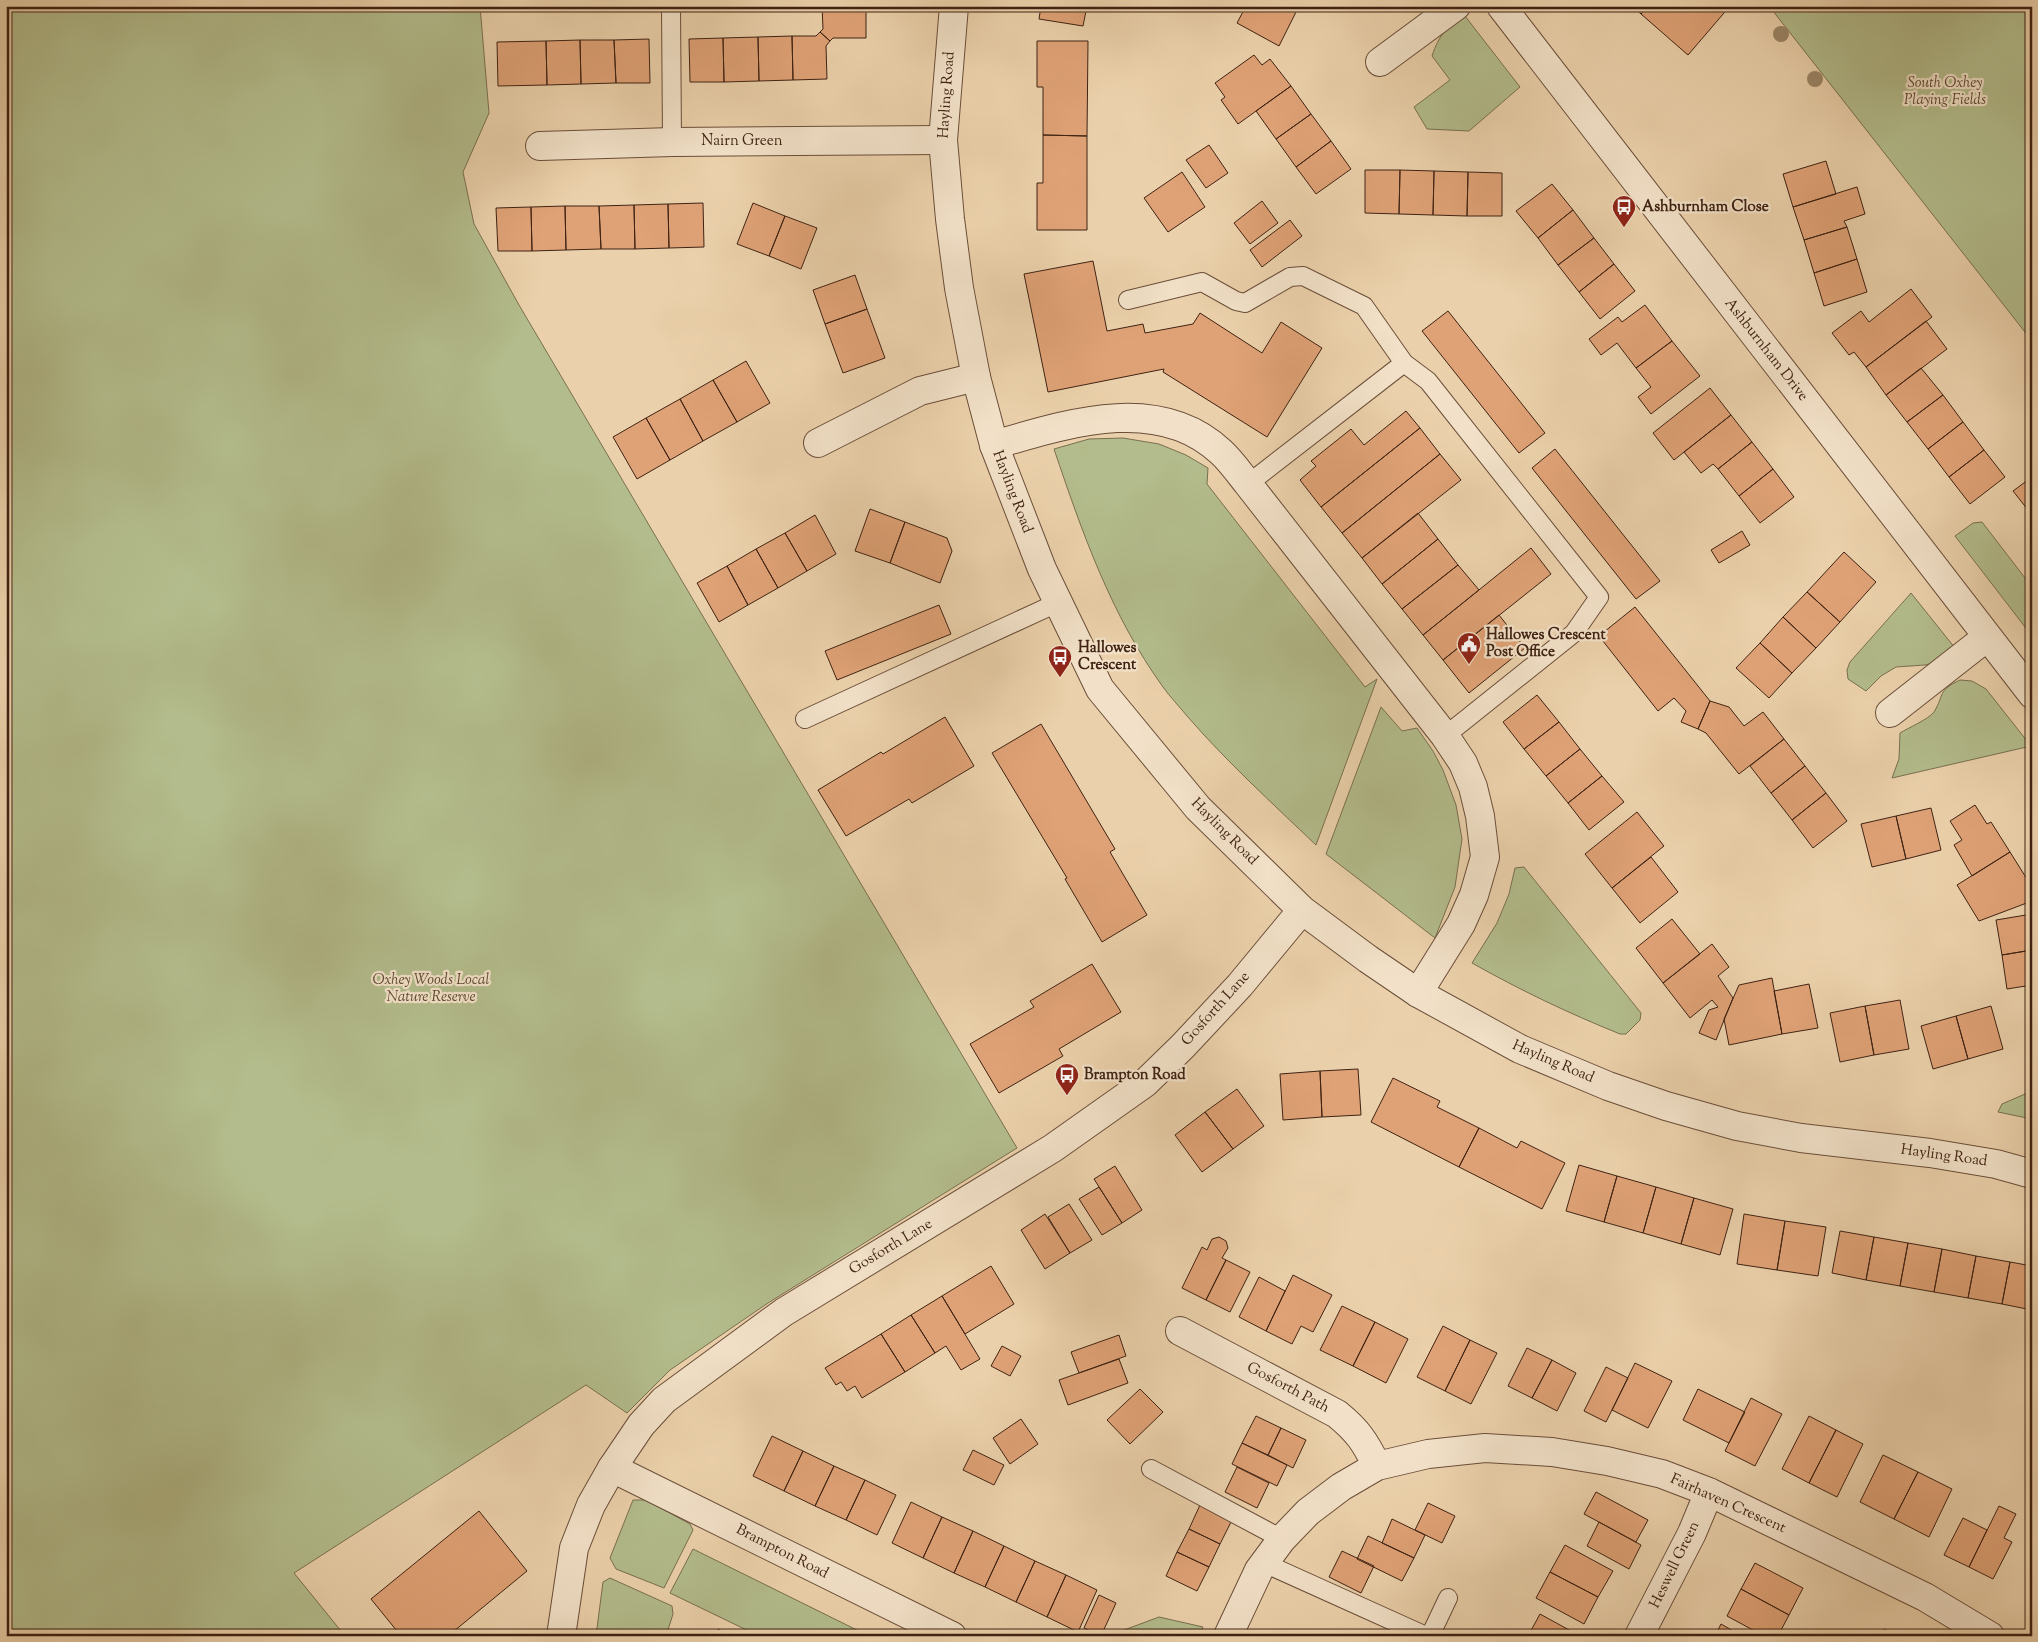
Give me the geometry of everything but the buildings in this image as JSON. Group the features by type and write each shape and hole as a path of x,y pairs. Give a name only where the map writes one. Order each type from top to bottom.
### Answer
{"street":[{"name":"Hayling Road","path":"954,6 943,140 959,288 976,377 994,445 1042,569 1100,689 1198,808 1302,910 1368,959 1418,992 1520,1049 1608,1086 1736,1126 1783,1135 1873,1147 1930,1152 1996,1164 2032,1174"},
{"path":"1380,62 1456,6"},
{"name":"Ashburnham Drive","path":"1501,6 2032,694"},
{"name":"Nairn Green","path":"540,146 672,142 943,140"},
{"path":"818,443 920,391 976,377"},
{"path":"994,445 1042,431 1105,418 1144,418 1173,424 1198,436 1221,451 1445,736 1463,763 1473,787 1480,816 1485,857 1474,895 1461,924 1418,992"},
{"path":"1890,714 1988,637"},
{"name":"Gosforth Lane","path":"561,1636 574,1548 591,1505 612,1468 641,1425 664,1400 784,1312 1053,1148 1145,1082 1183,1046 1240,985 1302,910"},
{"name":"Gosforth Path","path":"1180,1331 1337,1414 1354,1428 1366,1443 1378,1466"},
{"name":"Fairhaven Crescent","path":"1228,1636 1264,1563 1282,1539 1308,1512 1341,1487 1378,1466 1428,1454 1485,1448 1552,1452 1606,1461 1662,1474 1709,1492 1925,1598 1990,1636"},
{"name":"Brampton Road","path":"612,1468 952,1636"},
{"name":"Heswell Green","path":"1639,1636 1692,1533 1709,1492"}],"lane":[{"path":"671,6 672,142"},
{"path":"1128,300 1202,282 1236,302 1245,303 1290,277 1303,276 1364,306 1404,363 1428,381 1599,597 1574,633 1445,736"},
{"path":"1248,484 1404,363"},
{"path":"805,719 1057,603"},
{"path":"1151,1469 1282,1539"},
{"path":"1264,1563 1426,1636"},
{"path":"1430,1636 1448,1598"}],"green space":[{"name":"Oxhey Woods Local Nature Reserve","path":"6,6 480,6 489,113 463,172 474,224 519,305 1017,1148 768,1303 670,1370 627,1413 586,1385 294,1573 345,1636 6,1636"},
{"name":"South Oxhey Playing Fields","path":"1769,6 2032,6 2032,341"},
{"path":"1465,16 1520,87 1469,131 1427,129 1414,107 1450,80 1432,56 1437,42 1444,32"},
{"path":"1123,438 1159,444 1186,455 1208,468 1207,484 1365,687 1377,679 1316,845 1234,766 1172,698 1145,660 1113,602 1087,542 1054,449 1089,439"},
{"path":"1982,522 2032,587 2032,636 1955,536 1973,523"},
{"path":"1911,593 1955,648 1938,662 1896,667 1881,676 1866,691 1848,679 1847,670 1850,662"},
{"path":"1960,680 1972,681 1986,689 2031,746 1892,778 1899,759 1900,733 1931,715 1942,693"},
{"path":"1381,707 1402,731 1417,728 1443,770 1456,805 1462,839 1455,887 1435,938 1326,854"},
{"path":"1524,867 1641,1013 1640,1020 1626,1034 1620,1034 1526,992 1472,963 1497,923 1509,894 1515,868"},
{"path":"2032,1091 2032,1119 1998,1112 2002,1104"},
{"path":"633,1500 646,1500 690,1524 693,1530 664,1588 616,1569 610,1558"},
{"path":"693,1549 869,1636 759,1636 670,1593"},
{"path":"610,1578 672,1606 673,1614 666,1636 596,1636 603,1582"},
{"path":"1159,1617 1203,1627 1199,1636 1108,1636"}],"place":[{"name":"Ashburnham Close","path":"1624,228"},
{"name":"Hallowes Crescent Post Office","path":"1469,665"},
{"name":"Hallowes Crescent","path":"1060,678"},
{"name":"Brampton Road","path":"1067,1096"}]}
